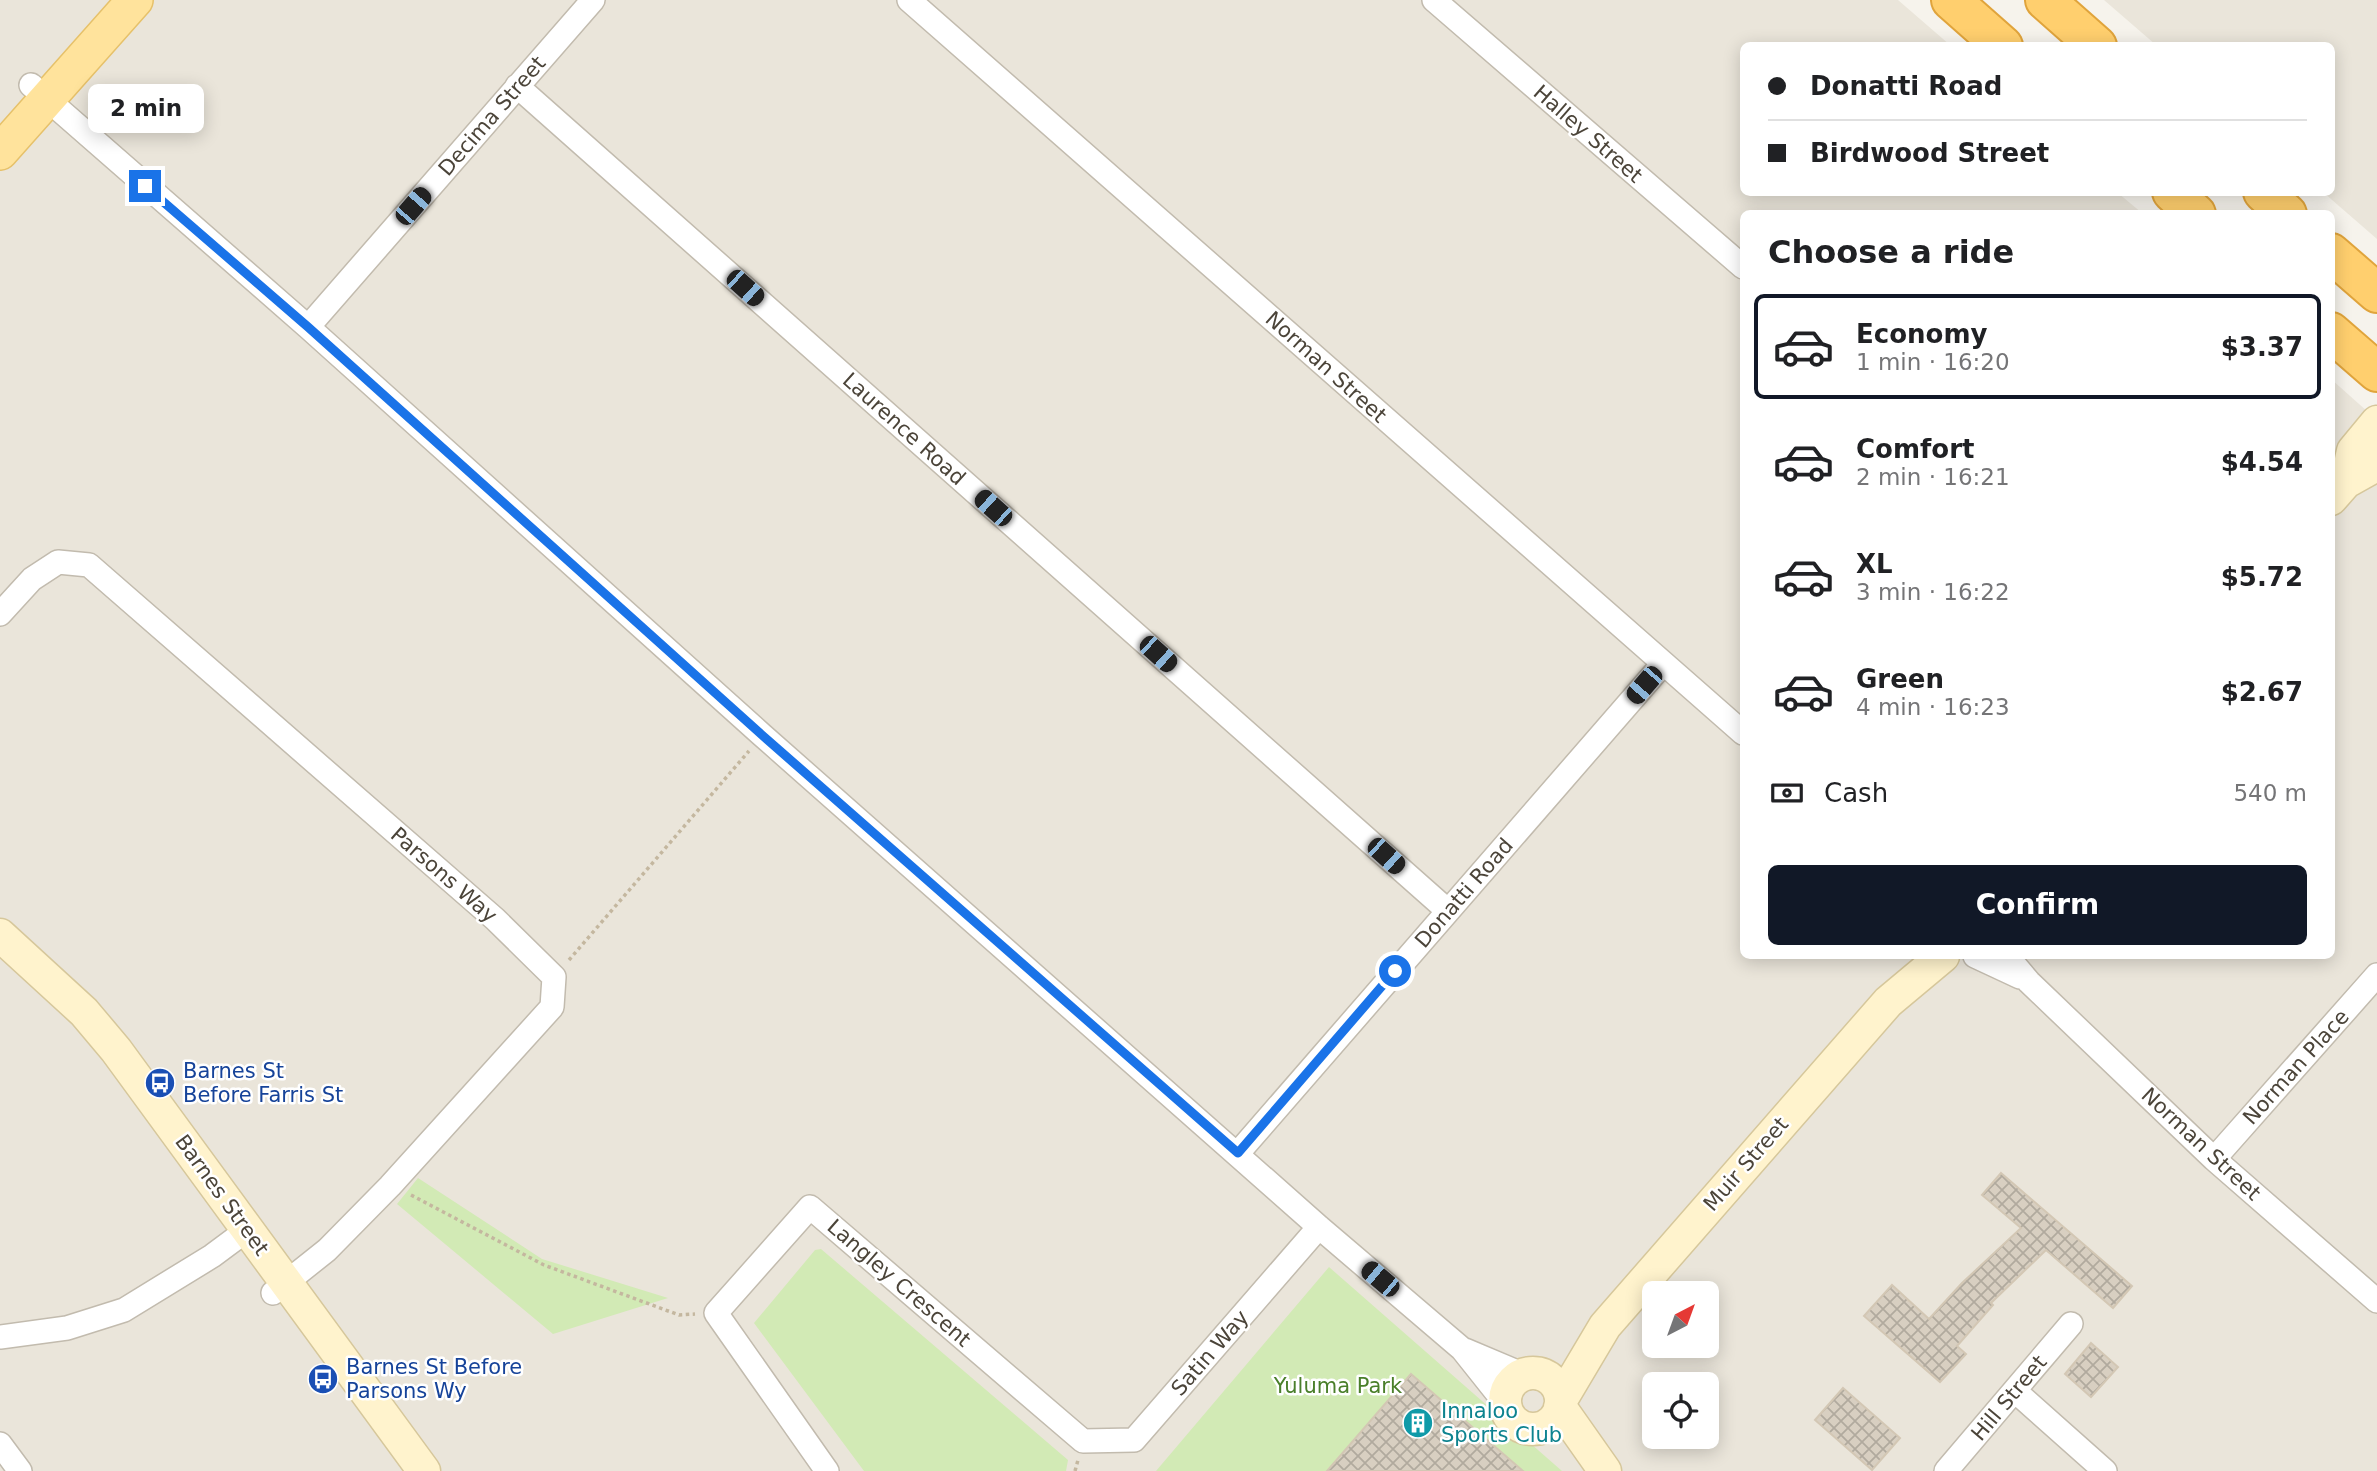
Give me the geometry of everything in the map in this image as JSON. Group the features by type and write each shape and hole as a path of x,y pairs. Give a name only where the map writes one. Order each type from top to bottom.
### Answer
{"highway":[{"path":"1951,0 1999,42"},
{"path":"2045,0 2092,42"},
{"path":"2176,196 2192,210"},
{"path":"2267,196 2283,210"},
{"path":"2335,256 2377,293"},
{"path":"2335,335 2377,372"}],"main road":[{"path":"0,152 39,92 106,0"},
{"path":"0,120 39,92 135,0"},
{"path":"2338,490 2353,451 2377,422"},
{"path":"2338,490 2377,461"},
{"name":"Barnes Street","path":"0,935 84,1012 116,1050 241,1235"},
{"name":"Barnes Street","path":"0,959 72,1025 100,1057 424,1471"},
{"name":"Muir Street","path":"1888,1002 1910,959"},
{"name":"Muir Street","path":"1560,1403 1605,1326 1888,1002 1939,959"},
{"name":"Barnes Street","path":"280,1287 402,1471"},
{"name":"Muir Street","path":"1531,1375 1605,1326"},
{"path":"1531,1375 1551,1380 1556,1386 1560,1403 1602,1471 1535,1429 1515,1422 1505,1403 1512,1383 1531,1375"},
{"path":"1535,1429 1554,1420 1560,1403"}],"street":[{"name":"Decima Street","path":"308,327 593,0"},
{"name":"Norman Street","path":"909,0 1662,665 1740,730"},
{"name":"Halley Street","path":"1434,0 1740,264"},
{"name":"Laurence Road","path":"517,86 1448,911"},
{"path":"39,92 308,327 762,735 1319,1227 1462,1349 1505,1403"},
{"name":"Parsons Way","path":"0,614 32,579 58,562 89,565 495,919 554,977"},
{"name":"Donatti Road","path":"1238,1153 1662,665"},
{"name":"Norman Street","path":"1981,959 2029,982"},
{"name":"Norman Street","path":"2010,959 2029,982 2214,1159 2377,1301"},
{"name":"Norman Place","path":"2214,1159 2377,975"},
{"path":"280,1287 327,1250 390,1186 552,1007 554,977"},
{"name":"Langley Crescent","path":"716,1313 810,1207 1083,1441"},
{"name":"Satin Way","path":"1083,1441 1134,1440 1319,1227"},
{"path":"0,1337 67,1328 124,1310 241,1235"},
{"path":"716,1313 827,1471"},
{"name":"Hill Street","path":"1946,1471 2071,1324"},
{"path":"1462,1349 1531,1375"},
{"path":"2015,1391 2105,1471"},
{"path":"0,1444 20,1471"}],"path":[{"path":"554,977 762,735"},
{"path":"390,1186 429,1203 544,1265 679,1315 716,1313"}],"shaded area":[{"path":"0,0 1898,0 1947,42 1740,42 1740,196 2122,196 2138,210 1740,210 1740,959 2335,959 2335,383 2377,420 2377,1471 0,1471"},
{"path":"2104,0 2377,0 2377,239 2327,196 2335,196 2335,42 2153,42"}],"green space":[{"path":"418,1178 542,1259 668,1298 553,1334 397,1204"},
{"path":"821,1249 1068,1460 1066,1471 864,1471 754,1323 815,1250"},
{"name":"Yuluma Park","path":"1329,1267 1562,1471 1156,1471"}],"building":[{"path":"2001,1173 2132,1286 2113,1308 2046,1250 1991,1303 1993,1305 1957,1346 1966,1354 1940,1382 1864,1316 1892,1285 1929,1319 1962,1283 2021,1228 1982,1195"},
{"path":"2091,1343 2118,1367 2091,1397 2065,1374"},
{"name":"Innaloo Sports Club","path":"1411,1374 1523,1471 1327,1471"},
{"path":"1843,1388 1900,1438 1872,1470 1815,1420"}],"place":[{"name":"Barnes St Before Farris St","path":"160,1083"},
{"name":"Barnes St Before Parsons Wy","path":"323,1379"},
{"name":"Innaloo Sports Club","path":"1418,1423"}],"route":[{"path":"145,186 308,327 762,735 1238,1153 1395,971"}]}
